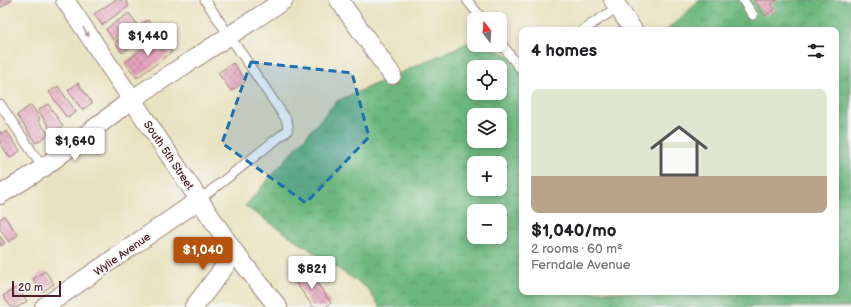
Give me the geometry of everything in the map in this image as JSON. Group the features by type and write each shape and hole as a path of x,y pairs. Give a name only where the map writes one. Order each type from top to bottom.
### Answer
{"street":[{"name":"South 5th Street","path":"65,0 235,253 278,307"},
{"path":"0,195 43,168 131,100 284,0"},
{"path":"340,0 392,75"},
{"path":"615,4 631,27"},
{"name":"Wylie Avenue","path":"44,307 200,200"},
{"path":"194,307 235,253"}],"lane":[{"path":"200,200 287,131 288,126 286,119 205,0"},
{"path":"467,0 476,12"},
{"path":"743,0 753,15"},
{"path":"587,27 615,4"},
{"path":"507,50 519,64"},
{"path":"0,104 43,168"}],"highlighted area":[{"path":"251,62 352,73 369,137 306,203 222,143"}],"green space":[{"path":"700,0 851,0 851,307 380,307 367,288 245,206 337,101 467,43 467,52 501,52 519,61 519,295 839,295 839,27 670,27"}],"building":[{"path":"0,0 12,0 0,8"},
{"path":"115,0 125,0 129,6 102,25 94,14"},
{"path":"754,0 777,0 771,4 775,9 765,16"},
{"path":"129,13 137,24 113,40 106,29"},
{"path":"148,20 155,31 122,53 115,42"},
{"path":"160,37 172,52 137,78 125,62"},
{"path":"233,63 246,81 231,91 218,73"},
{"path":"78,83 92,103 82,110 68,90"},
{"path":"58,86 76,112 67,118 49,92"},
{"path":"48,104 63,126 53,133 38,110"},
{"path":"31,105 40,118 38,120 48,134 36,143 17,115"},
{"path":"0,131 2,134 7,131 20,151 10,158 0,143"},
{"path":"4,216 18,235 9,242 0,229 0,219"},
{"path":"0,236 5,243 0,246"},
{"path":"308,270 331,303 325,307 313,307 294,280"},
{"path":"45,271 54,284 42,292 33,279"},
{"path":"17,287 27,301 18,307 11,307 3,296"}]}
